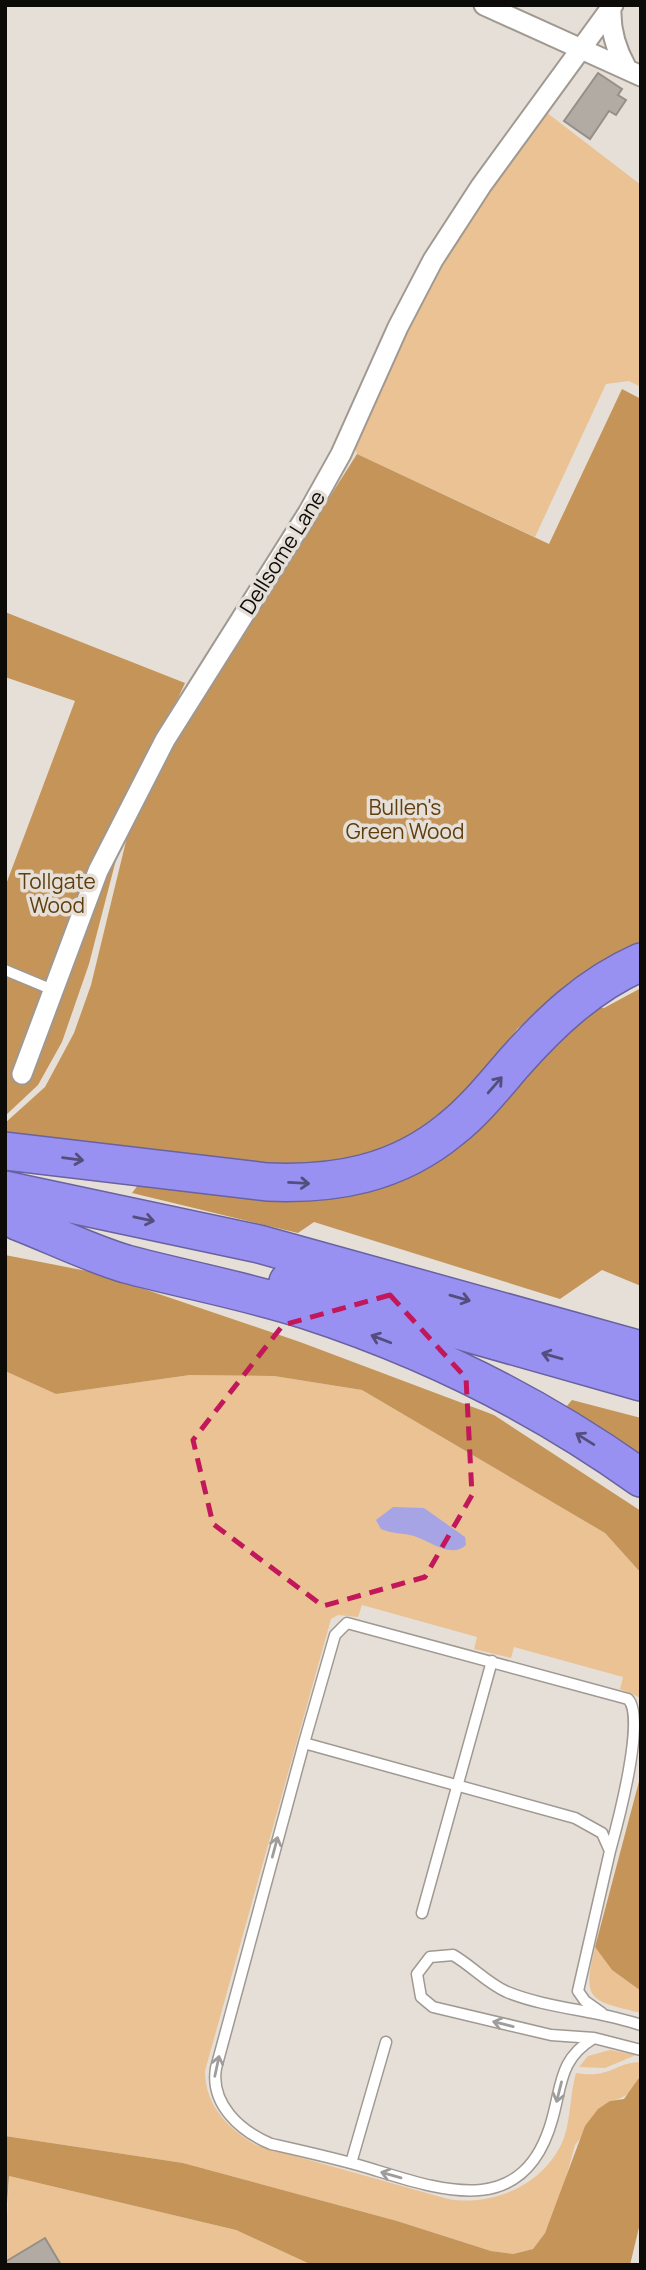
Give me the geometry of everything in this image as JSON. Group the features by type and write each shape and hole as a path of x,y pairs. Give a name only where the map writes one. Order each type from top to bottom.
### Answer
{"highway":[{"path":"5,1151 310,1184 376,1171 404,1160 452,1129 541,1033 596,986 641,962"},
{"path":"9,1210 258,1244 641,1350"},
{"path":"9,1210 334,1294 641,1382"},
{"path":"9,1210 123,1263 305,1310 402,1347 504,1391 589,1441 641,1478"}],"street":[{"path":"484,5 633,72"},
{"path":"612,7 610,23 618,53 633,72"},
{"name":"Dellsome Lane","path":"22,1074 98,870 165,740 341,454 398,327 433,260 481,186 612,7"}],"lane":[{"path":"5,970 53,990"},
{"path":"594,2038 580,2046 569,2058 544,2143 529,2165 511,2179 493,2188 460,2192 271,2144 251,2134 226,2110 215,2086 216,2068 304,1743 335,1635 342,1625 353,1623 492,1661 621,1697 637,1707 640,1723 638,1752 610,1851 578,1991 585,2001 602,2013"},
{"path":"422,1913 492,1661"},
{"path":"304,1743 584,1821 602,1833 610,1851"},
{"path":"641,2025 602,2013 511,1993 492,1985 453,1955 430,1957 417,1974 421,1997 433,2007 551,2035 594,2038 641,2050"},
{"path":"351,2163 386,2042"}],"highlighted area":[{"path":"390,1295 466,1378 472,1495 425,1577 323,1606 213,1524 193,1440 283,1325"}],"shaded area":[{"path":"542,109 641,185 641,387 629,381 606,384 535,537 357,454 354,445 449,246"},
{"path":"5,1371 56,1394 190,1375 274,1376 362,1390 605,1533 641,1573 641,1698 620,1689 623,1677 514,1647 511,1658 474,1649 477,1637 362,1605 358,1617 338,1615 331,1619 205,2071 209,2095 220,2115 256,2145 448,2199 465,2201 500,2195 516,2189 545,2168 564,2138 576,2073 597,2074 641,2062 637,2083 624,2097 610,2101 575,2145 564,2185 545,2233 533,2249 513,2254 491,2251 397,2221 183,2163 5,2136"},
{"path":"393,1507 424,1508 465,1537 466,1545 460,1549 447,1550 414,1536 381,1529 376,1520"},
{"path":"595,1947 612,1970 641,1991 641,2013 610,2005 594,1995 589,1978"},
{"path":"610,2050 636,2055 605,2068 579,2067 588,2056"},
{"path":"9,2176 236,2230 312,2265 5,2265"}],"green space":[{"name":"Bullen's Green Wood","path":"622,389 641,399 641,950 624,956 518,1028 454,1114 388,1156 323,1171 5,1142 5,1123 45,1087 74,1033 91,985 128,833 175,741 357,454 549,544"},
{"name":"Tollgate Wood","path":"5,612 185,683 132,798 89,964 62,1042 38,1085 5,1116 5,887 75,701 5,677"},
{"path":"641,988 641,1286 602,1270 560,1299 314,1222 298,1233 132,1193 138,1185 161,1180 278,1195 366,1192 433,1156 588,1005 604,1008"},
{"path":"5,1255 97,1273 300,1342 494,1415 641,1511 641,1573 605,1533 362,1390 274,1376 190,1375 56,1394 5,1371"},
{"path":"572,1400 641,1418 641,1469 560,1414"},
{"path":"641,1774 641,1991 612,1970 595,1947"},
{"path":"641,2075 641,2219 630,2265 312,2265 236,2230 9,2176 5,2233 5,2136 183,2163 397,2221 491,2251 513,2254 533,2249 545,2233 585,2126 598,2109 610,2101 624,2099"}],"building":[{"path":"598,73 622,89 618,95 626,100 616,115 609,111 590,139 564,121"},
{"path":"45,2238 61,2265 5,2265 5,2262"}]}
